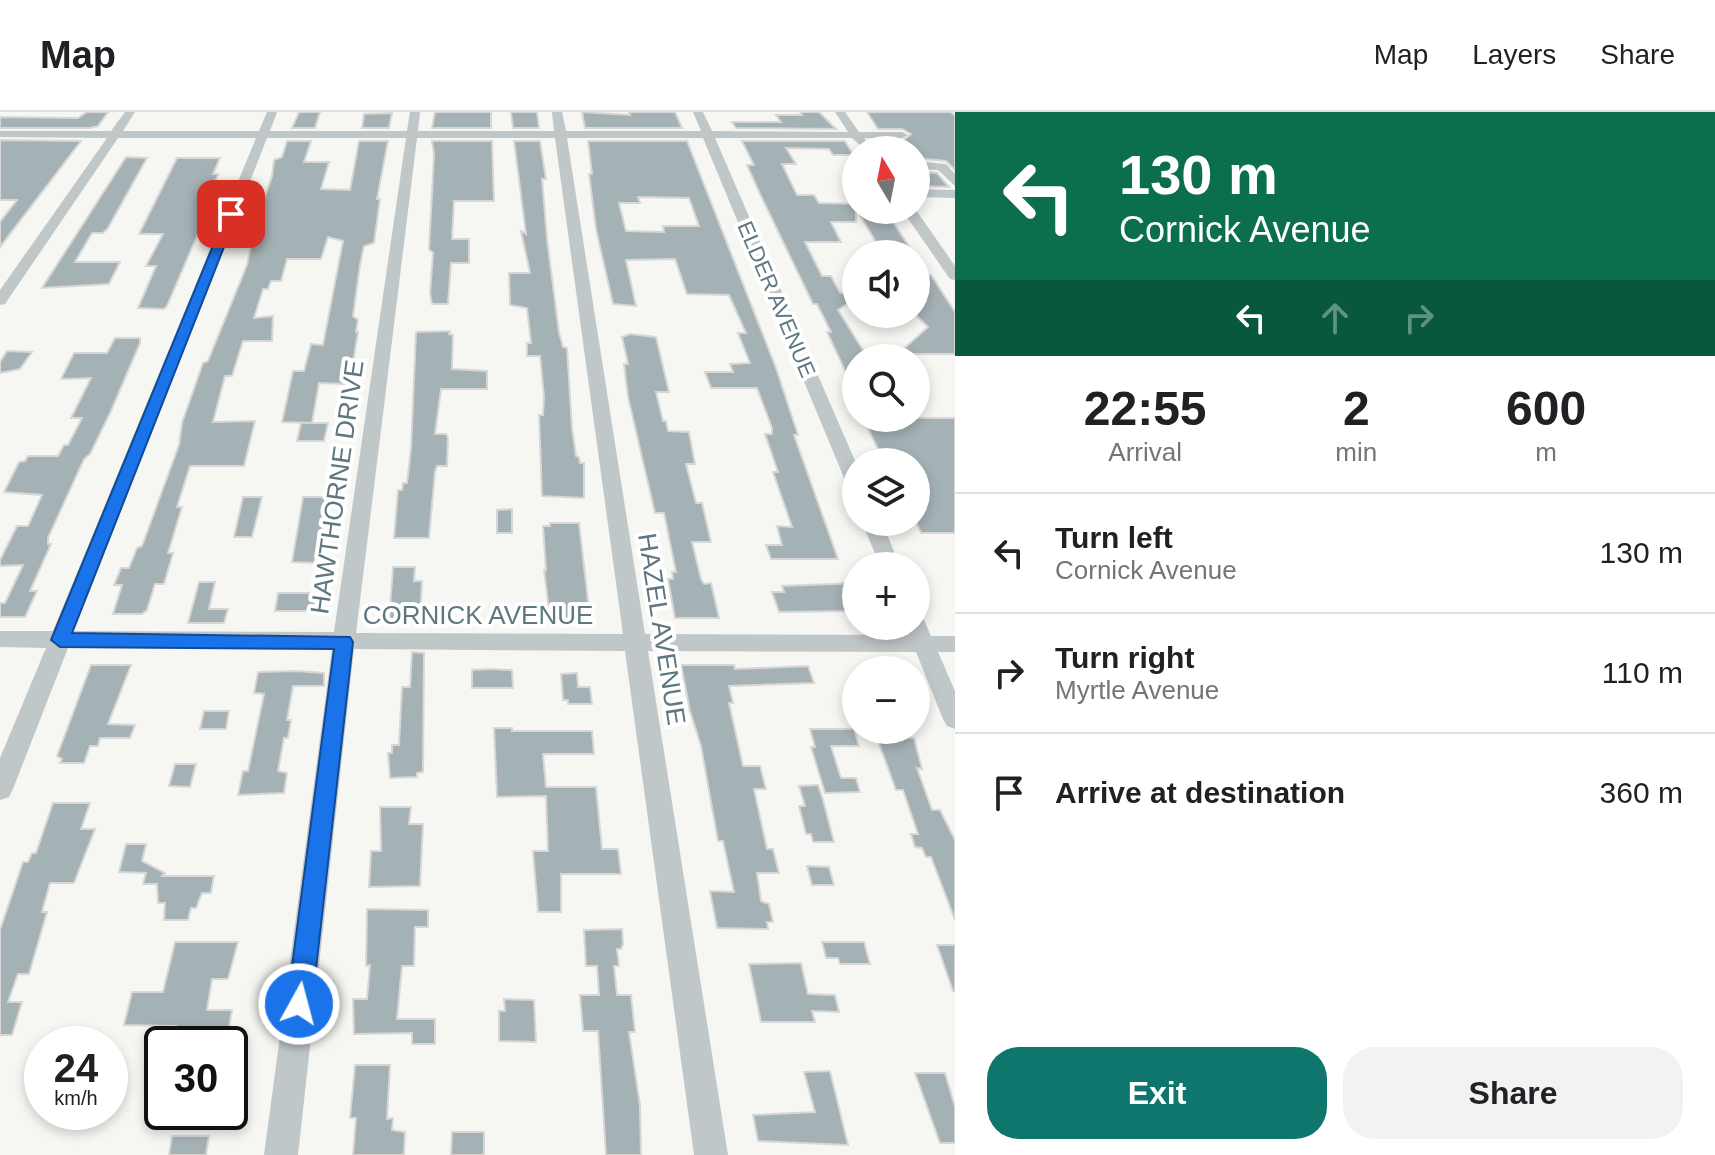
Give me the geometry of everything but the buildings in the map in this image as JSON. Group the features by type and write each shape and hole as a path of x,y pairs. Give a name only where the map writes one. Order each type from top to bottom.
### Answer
{"street":[{"path":"0,301 130,112"},
{"path":"0,789 272,112"},
{"name":"ELDER AVENUE","path":"698,112 842,452"},
{"path":"840,112 856,135"},
{"path":"0,134 263,134 413,123 559,123 708,135 902,135"},
{"name":"HAWTHORNE DRIVE","path":"281,1155 344,642 413,123"},
{"name":"HAZEL AVENUE","path":"559,123 711,1155"},
{"path":"930,166 942,167 955,182"},
{"path":"930,193 955,194"},
{"path":"919,224 955,276"},
{"name":"CORNICK AVENUE","path":"0,639 636,644 842,637"},
{"name":"CORNICK AVENUE","path":"930,638 955,644"},
{"path":"921,640 955,719"}],"route":[{"path":"231,214 60,640 344,642 299,1004"}]}
